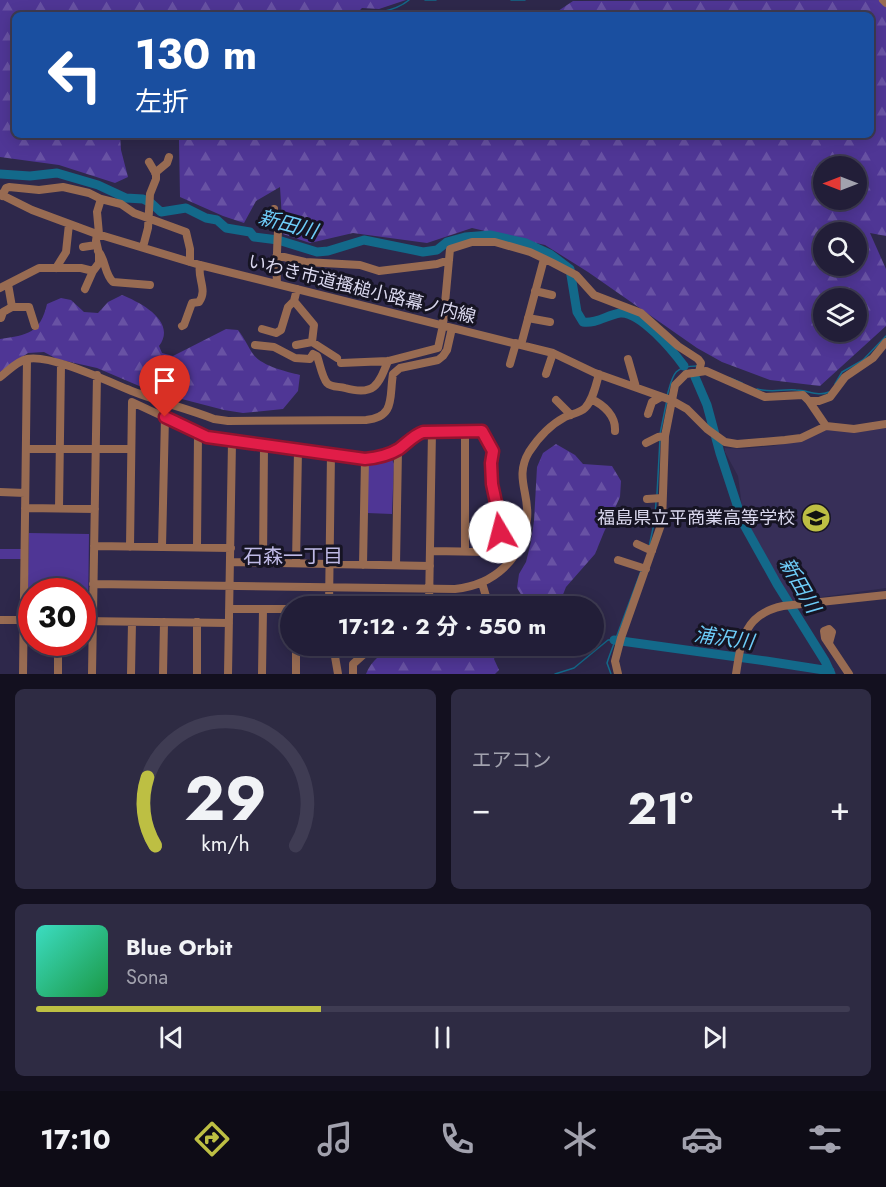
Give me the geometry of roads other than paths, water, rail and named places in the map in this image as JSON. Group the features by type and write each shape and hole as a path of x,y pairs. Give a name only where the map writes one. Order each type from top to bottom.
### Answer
{"street":[{"path":"883,0 886,3"},
{"path":"155,172 167,162 169,157"},
{"path":"143,247 148,228 149,202 156,179 149,162"},
{"path":"1,195 6,188 39,190 63,187 122,204 134,213 186,232 190,262"},
{"name":"いわき市道搔槌小路幕ノ内線","path":"1,195 97,234 200,265 553,353 600,375 667,399 687,409 707,429 725,442 737,444 801,438 826,426"},
{"path":"86,289 99,263 97,212 101,199"},
{"path":"92,209 97,234"},
{"path":"274,209 273,218 278,227 277,284"},
{"path":"56,268 66,252 69,224"},
{"path":"296,345 312,342 339,361 388,361 438,348 443,325 450,249 484,241 504,244 544,259 570,272 594,295 641,313 678,346 699,369 713,373 759,396 803,395 826,426 854,429 886,424"},
{"path":"83,247 98,248"},
{"path":"98,248 104,259 108,283 150,285"},
{"path":"276,257 294,258 305,262 360,265 379,271 437,264 449,260"},
{"path":"510,364 528,318 544,259"},
{"path":"182,326 192,303 199,302 202,298 200,265"},
{"path":"12,307 4,286 36,269 93,271"},
{"path":"262,329 276,333 281,330 288,307 294,301 297,289"},
{"path":"535,291 552,295"},
{"path":"294,301 314,325 312,342"},
{"path":"2,318 3,312 12,307 29,307 35,326"},
{"path":"528,318 550,322"},
{"path":"0,377 20,362 36,359 97,375 128,390 214,419 228,421 374,419 385,413 389,406 392,380 396,370 438,360 443,356 452,328"},
{"path":"809,401 819,401 830,397 845,377 873,358 886,342"},
{"path":"255,345 274,347 278,353 301,359 310,359 314,354 317,356 326,382 332,386 353,391 366,391 376,386 388,361"},
{"path":"546,374 553,353"},
{"path":"27,359 27,578"},
{"path":"628,359 636,387"},
{"path":"59,508 61,365"},
{"path":"618,674 615,661 620,642 662,522 667,399 682,377 699,369"},
{"path":"93,578 97,375"},
{"path":"96,584 455,589 482,584 492,579 509,564 519,549 527,518 522,469 529,453 549,428 582,411 591,399 600,375"},
{"path":"591,399 608,411 616,424 615,431"},
{"path":"648,414 652,402 667,399"},
{"path":"556,400 571,415"},
{"path":"130,546 132,402 198,434 232,442 365,459 398,450 417,434 432,431 482,431 493,451 492,484 500,521 500,532 491,552 431,551"},
{"path":"162,547 165,417"},
{"path":"465,430 465,550"},
{"path":"430,596 432,431"},
{"path":"197,547 198,434"},
{"path":"646,442 665,436"},
{"path":"228,674 232,442"},
{"path":"263,562 264,446"},
{"path":"26,449 131,449"},
{"path":"296,563 298,450"},
{"path":"396,565 398,450"},
{"path":"329,596 331,453"},
{"path":"363,565 365,459"},
{"path":"0,492 26,493"},
{"path":"647,499 663,498"},
{"path":"26,508 95,509"},
{"path":"638,544 652,550"},
{"path":"94,546 231,548"},
{"path":"618,560 646,569"},
{"path":"230,562 430,566"},
{"path":"482,584 486,596"},
{"path":"736,674 742,641 752,622 768,610 798,604 886,595"},
{"path":"230,609 280,609"},
{"path":"262,674 263,609"},
{"path":"0,620 18,620"},
{"path":"96,621 229,623"},
{"path":"130,674 132,622"},
{"path":"163,674 164,622"},
{"path":"197,622 197,674"},
{"path":"829,644 849,674"},
{"path":"23,674 25,656"},
{"path":"58,656 58,674"},
{"path":"92,656 92,674"},
{"path":"296,656 296,674"},
{"path":"335,656 338,674"},
{"path":"353,674 353,664 362,656"}],"waterway":[{"path":"381,12 400,6 409,0"},
{"path":"425,0 436,0"},
{"path":"511,0 525,0"},
{"path":"363,12 381,12"},
{"name":"新田川","path":"0,174 30,176 57,173 98,185 126,198 143,199 161,212 186,208 206,218 217,220 226,228 250,232 254,237 278,240 317,252 364,240 423,252 437,250 447,242 465,237 490,235 526,243 550,254 570,269 577,312 583,322 592,322 620,313 628,314 637,318 655,333 684,366"},
{"path":"835,384 842,372 863,360 886,336"},
{"path":"667,396 675,373 689,366 697,366"},
{"name":"新田川","path":"695,377 707,405 743,523 831,674"},
{"path":"730,378 742,383"},
{"path":"757,389 800,390 816,394 829,392"},
{"path":"660,434 667,400"},
{"path":"657,494 660,439"},
{"path":"649,547 656,502"},
{"path":"611,674 607,663 641,571"},
{"path":"555,674 574,668 608,640 612,640"},
{"name":"浦沢川","path":"614,640 830,671"}],"place":[{"name":"福島県立平商業高等学校","path":"816,518"}],"district":[{"name":"石森一丁目","path":"293,556"}]}
